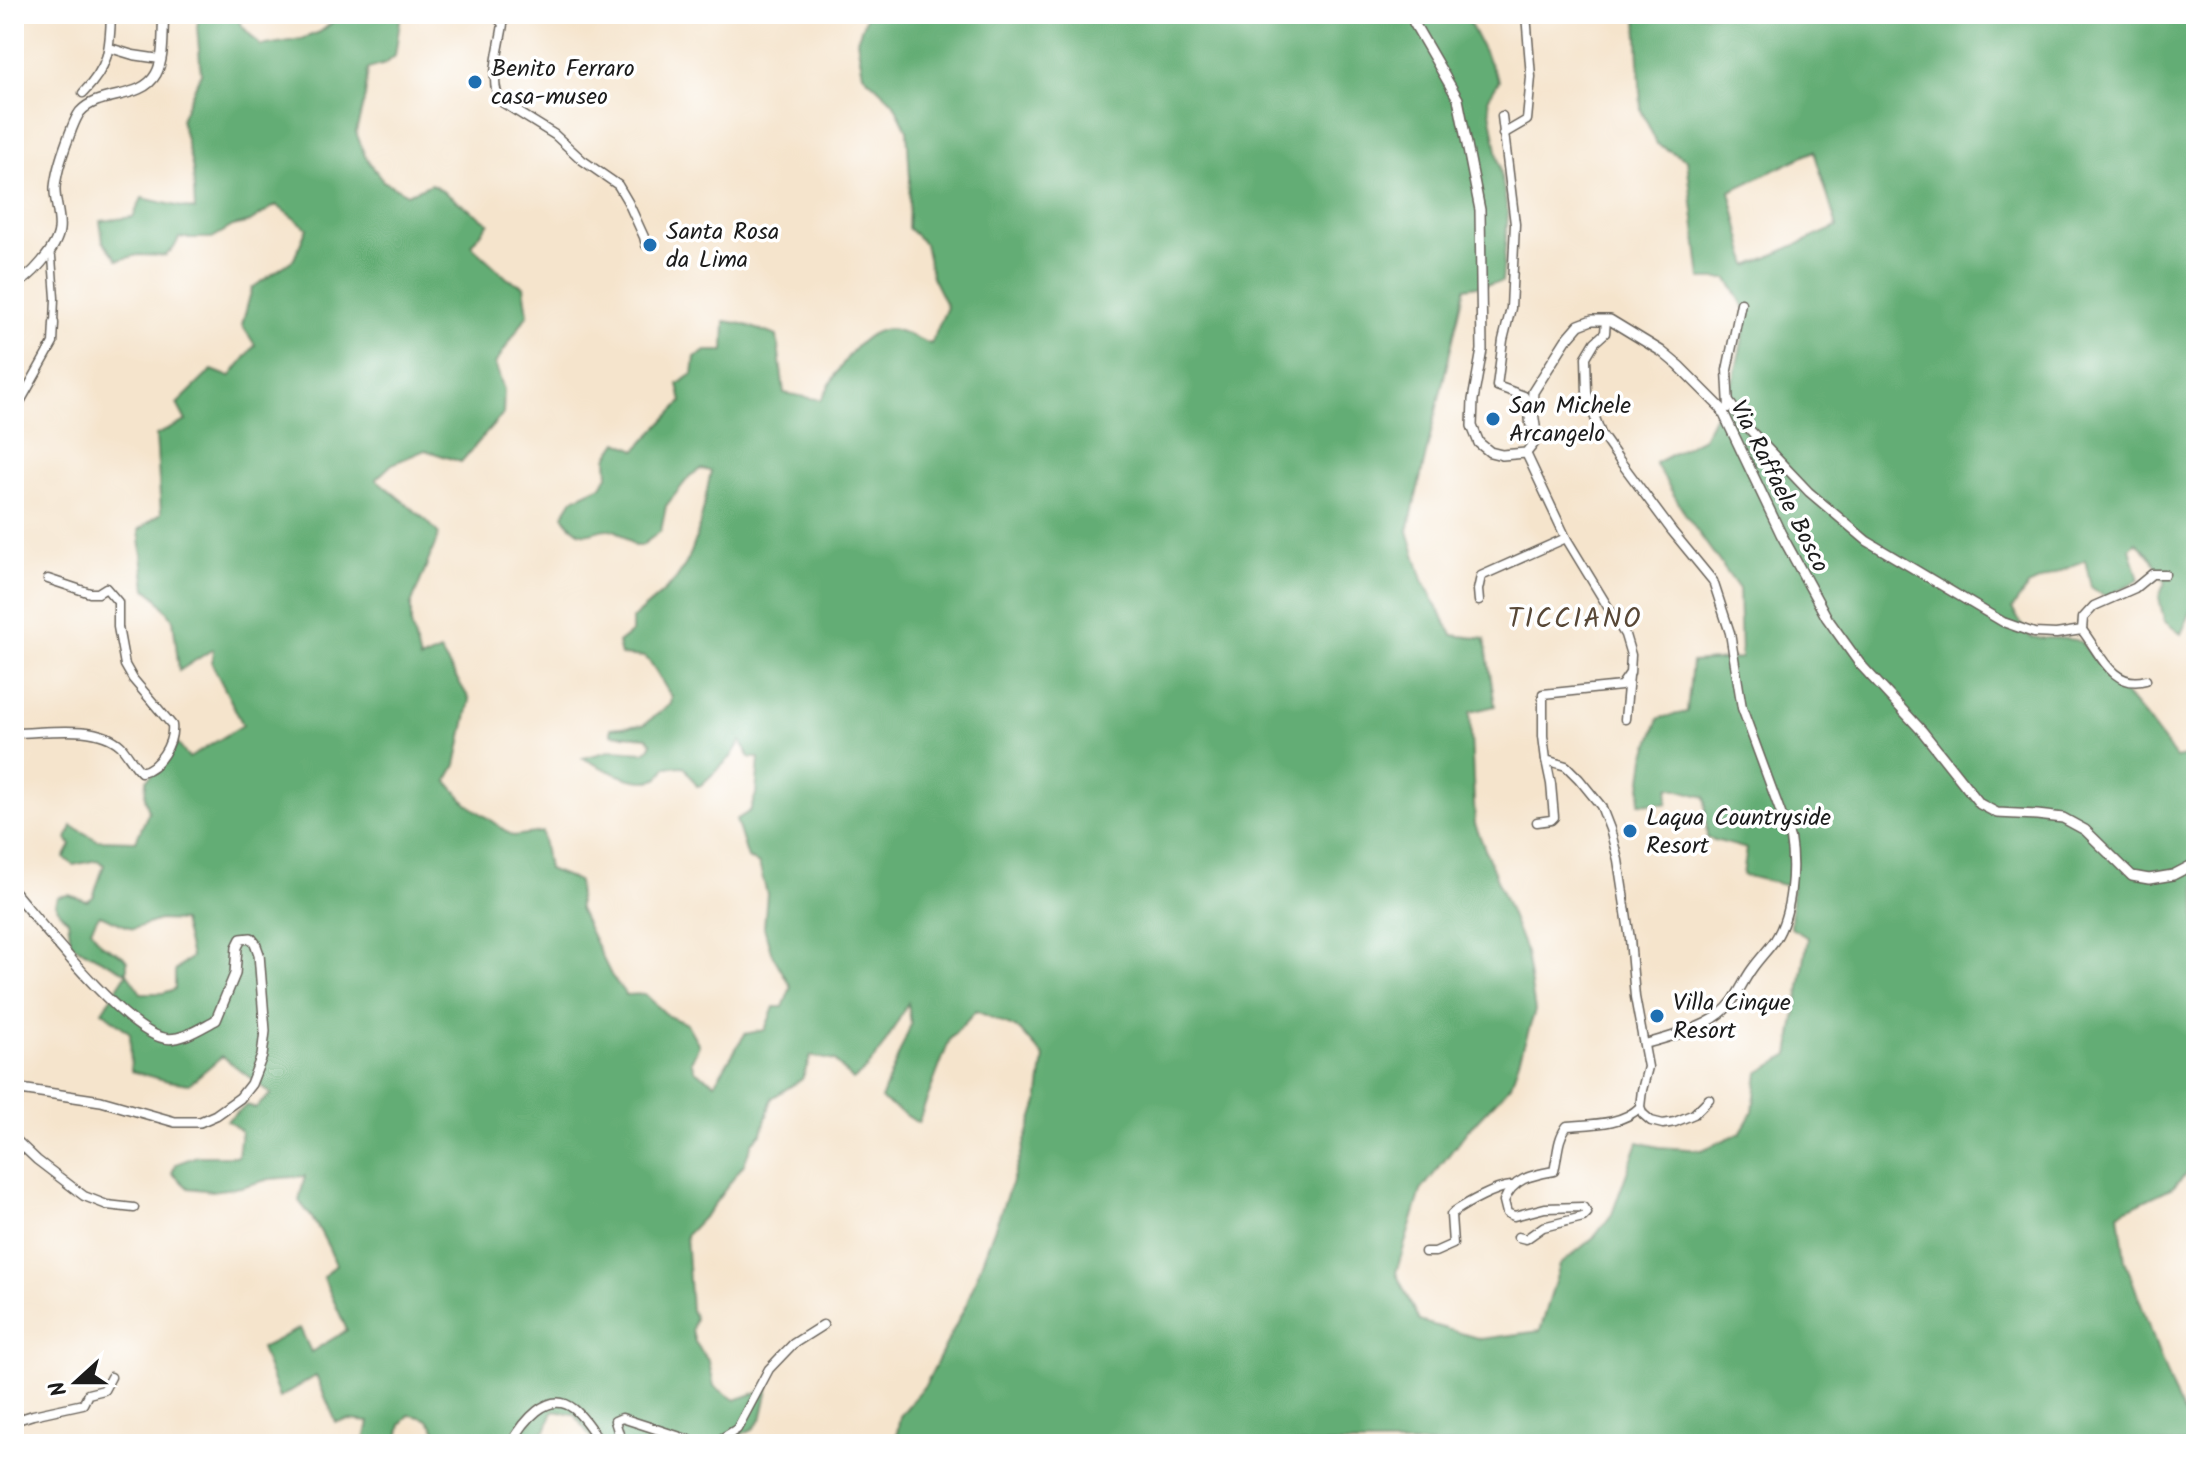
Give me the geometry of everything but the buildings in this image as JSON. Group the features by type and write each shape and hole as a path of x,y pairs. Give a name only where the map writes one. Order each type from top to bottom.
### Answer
{"street":[{"path":"83,93 104,66 110,48 111,14"},
{"path":"14,285 23,281 54,247 59,229 55,190 61,158 73,125 81,111 149,83 157,73 164,14"},
{"path":"494,14 503,24 494,83 497,96 555,135 582,160 618,185 646,245"},
{"path":"1411,14 1458,99 1480,210 1482,350 1473,400 1472,426 1479,443 1490,452 1502,455 1526,453 1534,443 1533,392 1579,325 1592,320 1606,320 1605,333 1586,357 1587,393 1594,415 1601,434 1713,581 1730,633 1742,708 1790,838 1793,857 1785,920 1776,939 1750,971 1739,994 1720,1015 1645,1044"},
{"path":"1503,134 1527,120 1531,77 1526,14"},
{"path":"110,48 160,59"},
{"path":"1502,116 1515,224 1511,308 1497,386 1524,396 1530,424 1535,426"},
{"path":"14,408 53,343 55,298 52,257"},
{"path":"1727,418 1730,403 1727,370 1741,303"},
{"name":"Via Raffaele Bosco","path":"1606,320 1661,351 1721,408 1781,534 1827,618 1860,664 1922,731 1980,804 1997,813 2063,818 2085,830 2132,876 2149,879 2173,875 2196,863"},
{"path":"1730,403 1750,430 1809,492 1867,541 2003,622 2034,633 2082,630"},
{"path":"1526,453 1566,538 1625,635 1631,655 1625,719"},
{"path":"1479,601 1481,576 1566,538"},
{"path":"2146,680 2136,683 2112,674 2082,630 2083,618 2094,606 2135,588 2152,574 2165,574"},
{"path":"14,733 75,731 101,735 122,747 141,772 159,760 171,741 172,725 125,665 116,596 106,588 90,593 48,579"},
{"path":"1537,822 1554,817 1543,736 1543,694 1621,686 1630,673"},
{"path":"1425,1252 1435,1252 1453,1244 1451,1215 1454,1212 1490,1191 1554,1171 1558,1146 1567,1126 1619,1120 1632,1115 1640,1107 1648,1067 1635,997 1618,860 1610,829 1601,806 1579,779 1566,766 1546,760"},
{"path":"14,892 85,976 148,1032 165,1039 178,1038 216,1020 235,974 237,947 241,939 251,938 259,954 265,1031 262,1056 251,1084 227,1108 200,1122 175,1122 101,1101 14,1088"},
{"path":"1640,1107 1651,1121 1663,1124 1694,1114 1709,1099"},
{"path":"14,1138 84,1196 107,1205 134,1208"},
{"path":"1511,1186 1504,1201 1507,1213 1514,1216 1545,1208 1583,1207 1587,1213 1583,1217 1543,1227 1526,1239 1518,1237"},
{"path":"622,1444 615,1421 622,1418 704,1444 721,1439 737,1429 769,1369 793,1344 823,1325"},
{"path":"14,1421 83,1404 88,1394 104,1390 111,1377"},
{"path":"511,1444 536,1411 553,1403 571,1407 601,1444"}],"green space":[{"path":"200,14 239,14 240,24 261,46 301,39 320,32 343,14 401,14 395,56 385,64 368,69 356,132 365,156 383,181 407,194 432,184 489,223 471,245 508,279 524,286 528,314 495,364 504,390 503,414 461,462 425,450 392,464 376,479 439,534 411,605 411,624 420,660 440,651 470,700 456,765 447,781 466,803 513,836 542,832 548,869 578,881 579,909 611,975 626,995 645,994 668,1016 687,1024 699,1045 691,1062 695,1070 715,1083 745,1034 765,1030 774,1007 783,1007 791,987 771,952 764,927 767,894 759,864 748,858 736,820 750,811 756,794 759,758 750,758 741,741 731,757 697,786 684,766 666,767 659,778 641,781 621,776 583,758 613,750 644,752 649,749 652,743 647,737 611,734 611,728 643,725 671,704 672,697 649,661 645,657 621,655 618,643 632,632 632,619 670,585 690,556 711,471 701,469 690,476 666,506 661,531 641,546 635,546 614,530 581,533 563,515 573,499 601,486 608,476 607,458 618,442 636,450 682,402 678,384 693,374 695,357 706,351 724,351 725,321 777,336 784,393 821,400 858,345 878,331 890,329 931,344 947,307 932,277 925,244 908,228 910,178 907,130 893,102 863,74 857,40 867,14 1465,14 1499,81 1488,99 1508,214 1502,282 1465,288 1408,531 1423,580 1452,635 1485,639 1495,706 1470,712 1475,824 1526,953 1535,1011 1511,1085 1468,1130 1421,1191 1396,1273 1419,1321 1481,1339 1540,1331 1560,1265 1595,1236 1612,1214 1638,1142 1702,1150 1740,1133 1753,1111 1758,1073 1789,1055 1808,938 1791,928 1792,887 1743,875 1747,849 1707,838 1705,797 1669,787 1667,804 1639,803 1645,757 1659,718 1687,712 1692,662 1741,658 1739,589 1687,517 1655,463 1703,438 1734,378 1748,314 1728,279 1701,279 1687,160 1657,144 1641,110 1637,14 2196,14 2196,601 2181,634 2164,621 2159,597 2165,582 2152,558 2136,542 2130,548 2139,580 2105,597 2091,587 2085,560 2028,586 2012,609 2030,637 2080,641 2176,758 2196,754 2196,1163 2173,1187 2119,1213 2125,1260 2172,1389 2196,1444 895,1444 900,1416 926,1384 966,1305 1038,1102 1044,1057 1020,1030 976,1011 950,1039 918,1123 881,1099 911,1024 908,1003 877,1055 853,1080 835,1061 811,1056 802,1079 772,1098 762,1133 753,1141 744,1164 709,1211 686,1235 691,1310 695,1318 692,1330 695,1342 709,1362 714,1386 735,1400 769,1385 761,1420 753,1429 733,1438 733,1444 596,1444 574,1414 553,1411 546,1431 504,1438 504,1444 437,1444 439,1436 431,1423 409,1415 401,1424 397,1444 364,1444 369,1422 336,1422 316,1376 279,1398 261,1348 300,1328 311,1352 347,1330 323,1277 336,1265 311,1216 299,1201 305,1176 270,1179 212,1191 188,1188 172,1173 176,1164 197,1156 238,1156 241,1131 227,1120 247,1105 255,1108 271,1094 222,1056 189,1084 131,1071 130,1033 102,1011 127,973 71,944 68,920 55,904 57,897 69,895 87,901 93,897 104,865 97,860 74,865 64,858 71,845 67,839 72,826 97,840 136,841 149,811 145,798 146,780 168,760 177,743 189,758 243,725 212,664 213,649 179,671 173,619 146,589 139,530 161,513 156,435 186,421 177,404 212,370 230,377 255,345 242,325 252,288 294,259 307,228 276,205 250,222 233,226 212,238 179,238 165,256 138,255 118,260 103,241 100,221 133,217 142,198 195,210 193,170 181,119 201,73 197,26","holes":["1814,151 1837,227 1748,266 1730,191","100,915 133,929 159,920 182,921 191,957 175,971 175,989 163,993 141,993 127,973 127,961 101,944 91,929"]}],"place":[{"name":"Benito Ferraro casa-museo","path":"475,82"},
{"name":"Santa Rosa da Lima","path":"650,245"},
{"name":"San Michele Arcangelo","path":"1493,419"},
{"name":"Laqua Countryside Resort","path":"1630,831"},
{"name":"Villa Cinque Resort","path":"1657,1016"}],"district":[{"name":"TICCIANO","path":"1575,617"}]}
